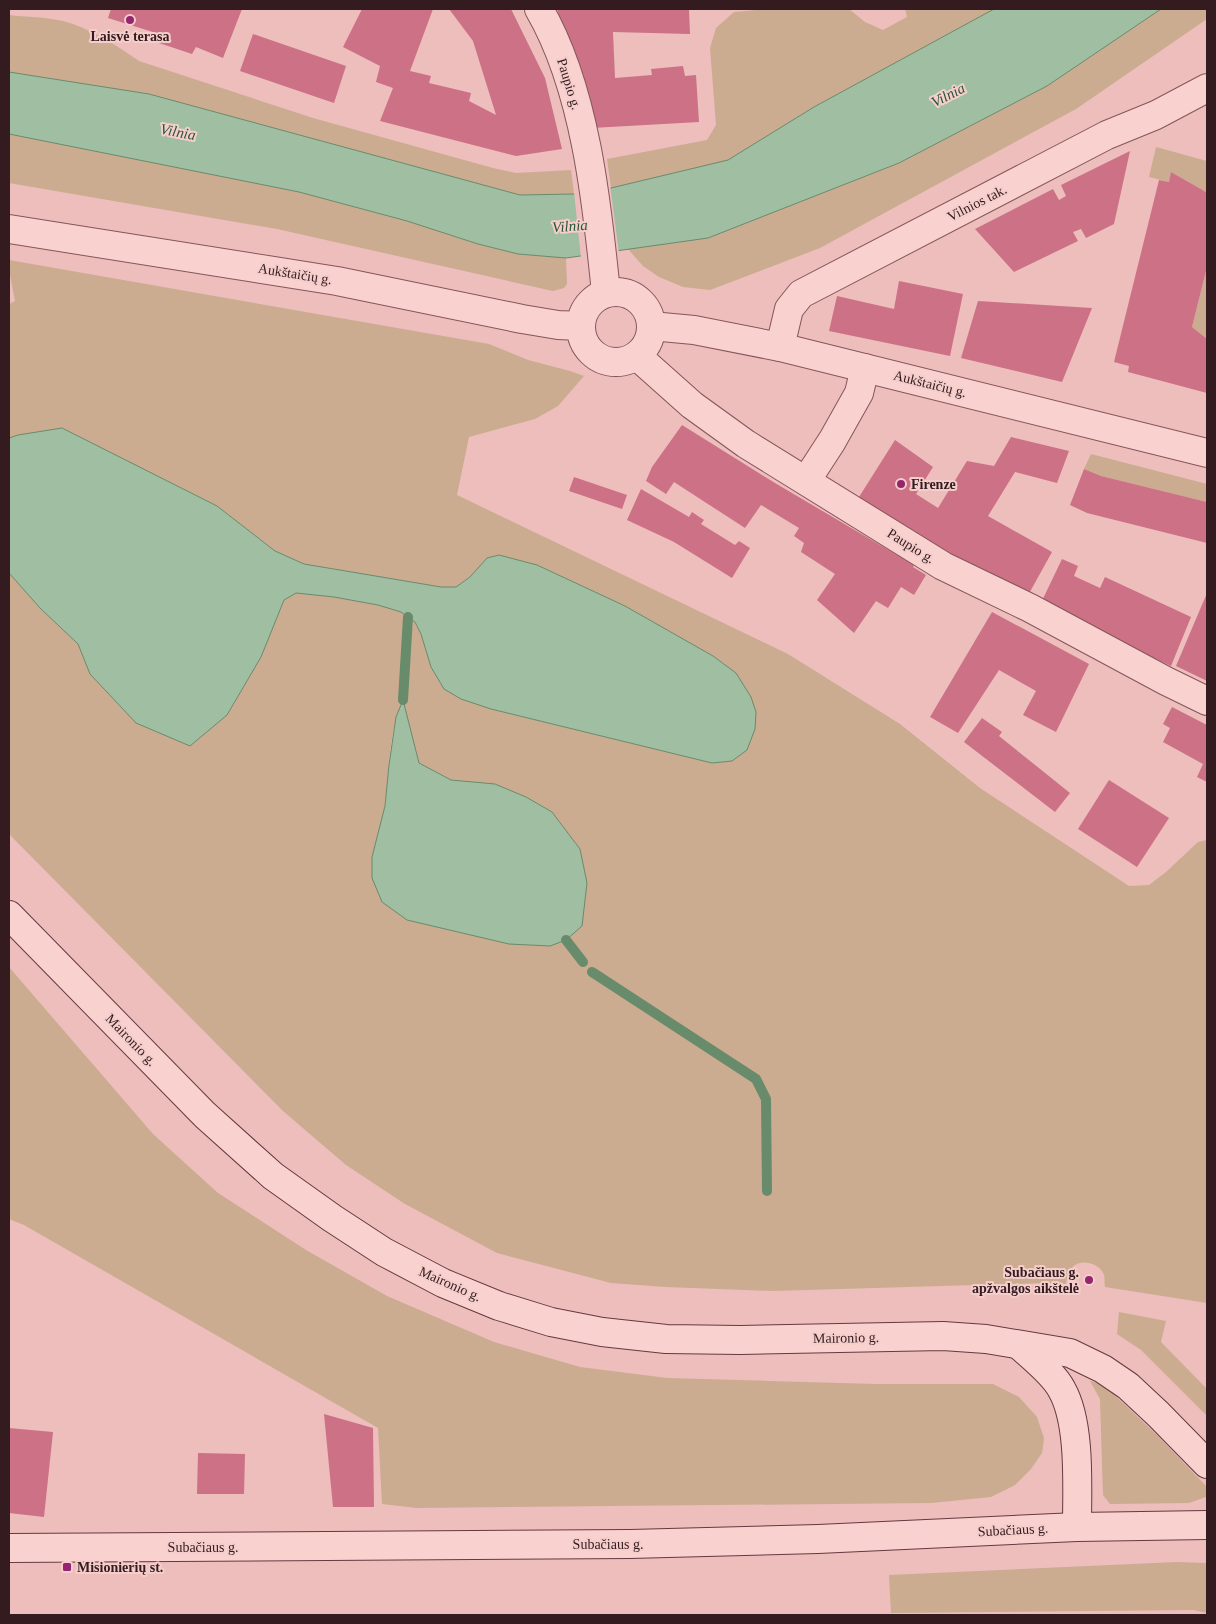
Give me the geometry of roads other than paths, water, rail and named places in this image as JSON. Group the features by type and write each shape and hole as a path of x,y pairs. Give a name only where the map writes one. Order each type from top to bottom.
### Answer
{"street":[{"name":"Paupio g.","path":"539,9 561,56 574,94 589,164 606,293"},
{"name":"Vilnios tak.","path":"780,347 789,309 801,294 1107,135 1156,115 1207,88"},
{"name":"Aukštaičių g.","path":"9,229 337,281 522,319 558,325 581,326"},
{"path":"606,293 625,293 640,302 650,317 650,337 645,348 637,356 627,361 616,363 605,361 595,356 582,338 581,326 583,316 589,305 606,293"},
{"name":"Aukštaičių g.","path":"651,326 694,330 780,347 1207,453"},
{"name":"Paupio g.","path":"637,356 692,405 746,444 943,566 1030,608 1161,679 1207,701"},
{"path":"806,481 832,441 859,393 865,368"},
{"name":"Maironio g.","path":"9,914 205,1115 273,1176 384,1252 443,1283 499,1306 551,1322 602,1332 666,1340 943,1336 986,1339 1070,1353 1103,1369 1128,1386 1207,1464"},
{"path":"1020,1346 1062,1389 1071,1410 1075,1444 1077,1527"},
{"name":"Subačiaus g.","path":"9,1548 630,1544 818,1540 1077,1527 1207,1525"}],"water":[{"name":"Vilnia","path":"994,9 1161,9 1047,86 899,163 708,238 566,258 518,254 478,244 407,221 299,192 9,134 9,72 149,94 520,195 574,194 611,188 728,160 814,107"},
{"path":"62,428 217,506 275,551 304,564 441,587 456,587 470,577 487,558 499,555 537,565 625,606 713,656 736,673 751,697 756,712 755,729 747,750 732,761 712,763 491,709 461,699 444,689 431,667 421,634 415,622 401,612 378,605 334,597 296,593 284,600 261,657 227,715 190,746 136,723 90,674 78,644 40,608 9,573 9,438"},
{"path":"403,700 419,763 451,780 495,784 526,797 552,812 580,849 587,883 582,926 566,940 550,946 509,944 407,920 382,902 372,878 372,857 385,806 396,717"}],"waterway":[{"path":"403,700 408,617"},
{"path":"566,940 583,962"},
{"path":"592,972 756,1079 766,1099 767,1191"}],"place":[{"name":"Laisvė terasa","path":"130,20"},
{"name":"Firenze","path":"901,484"},
{"name":"Subačiaus g. apžvalgos aikštelė","path":"1089,1280"},
{"name":"Misionierių st.","path":"67,1567"}]}
